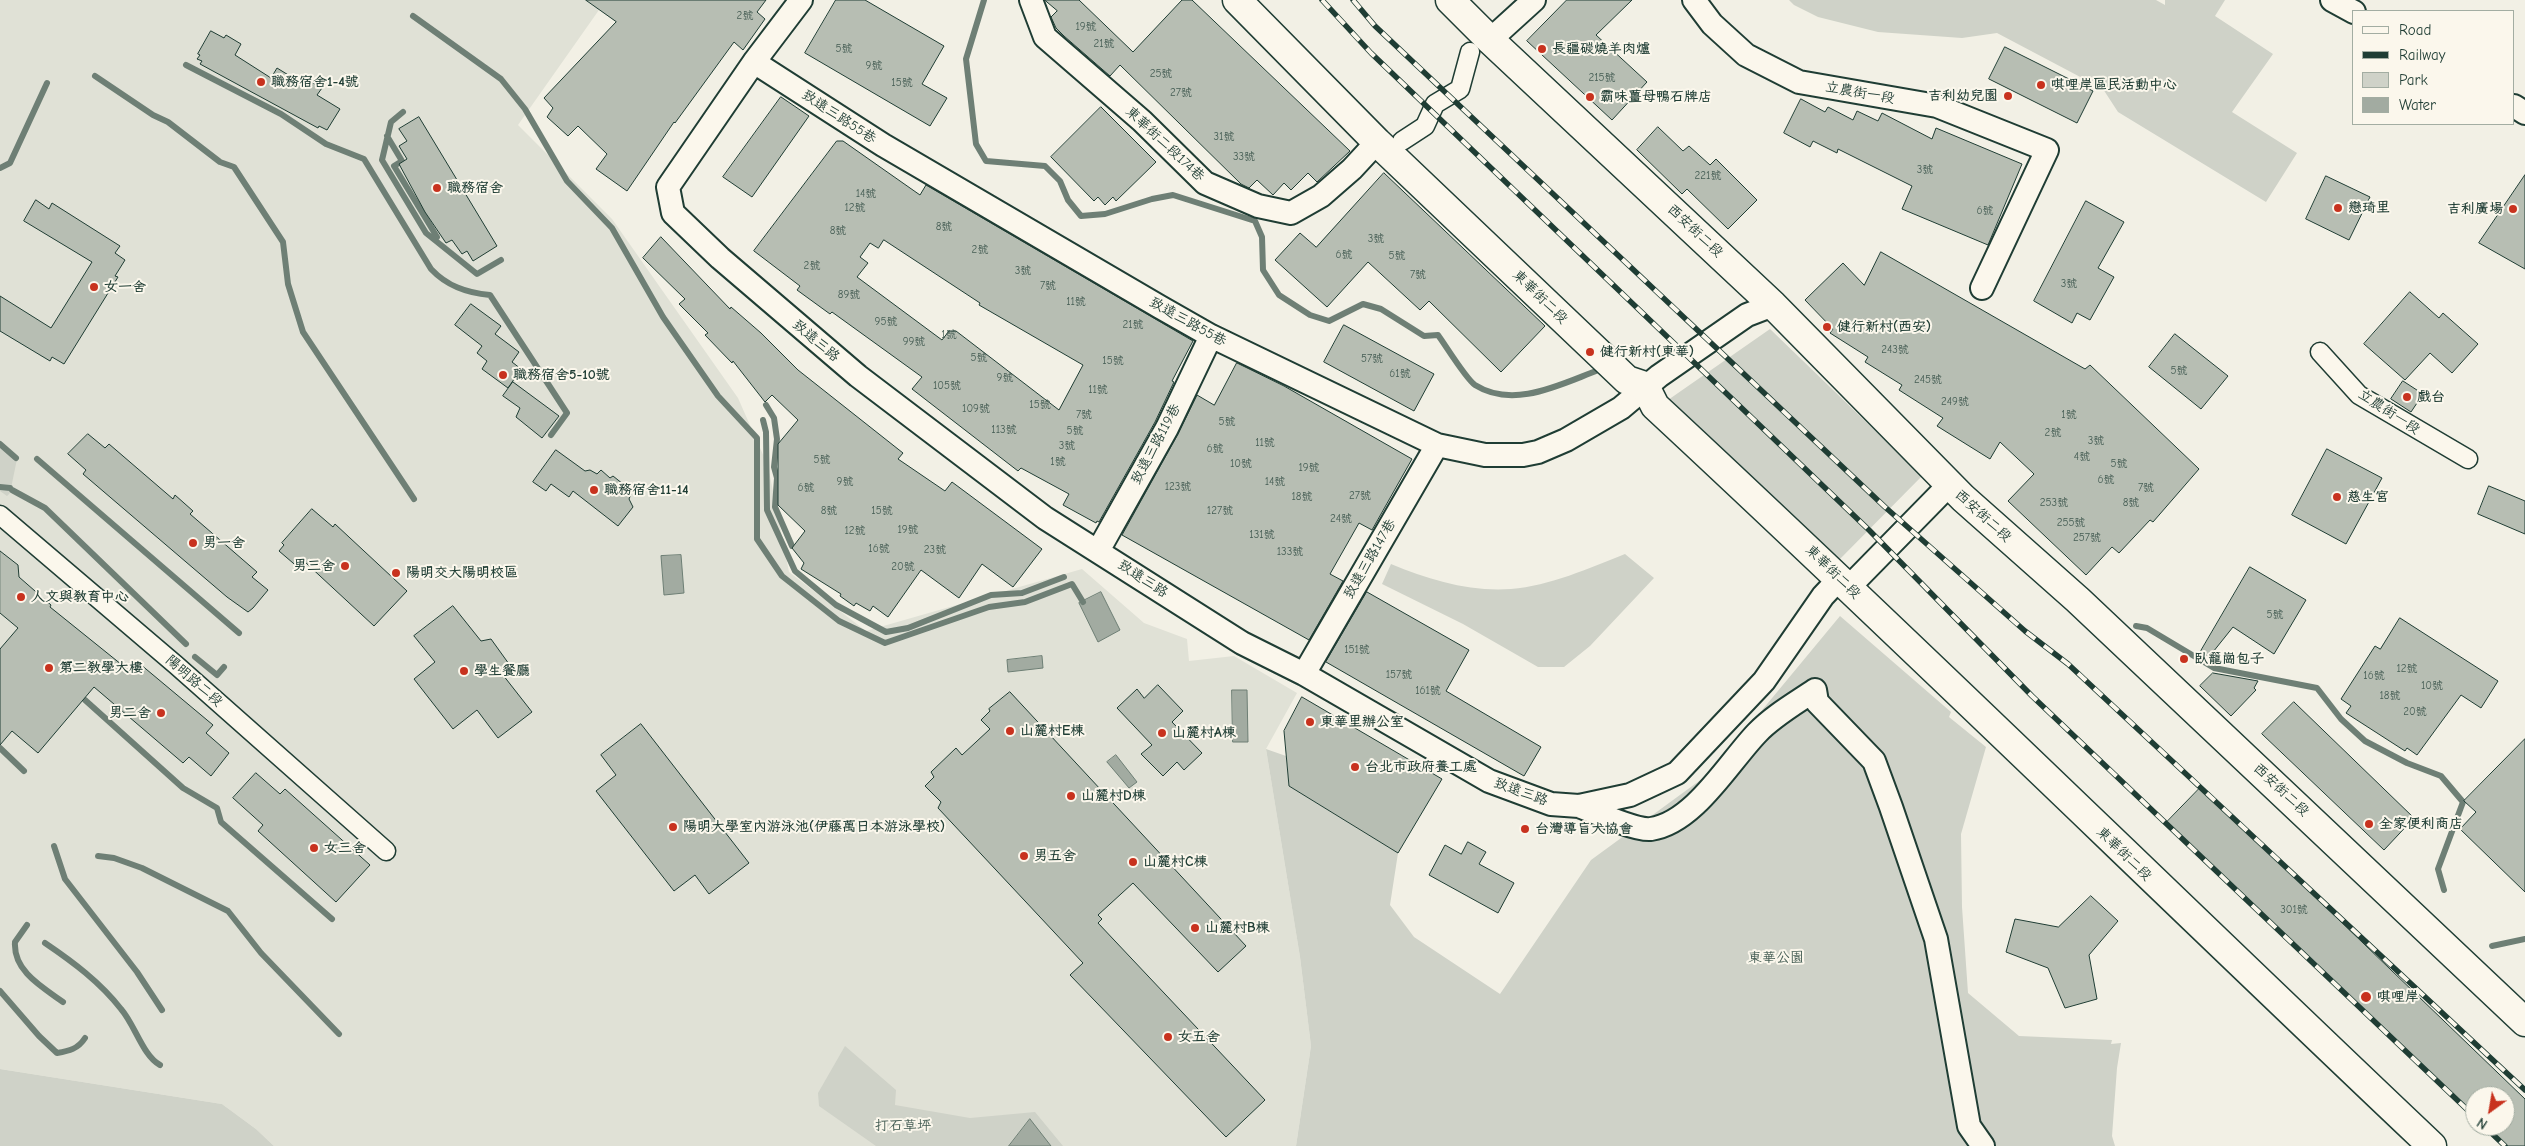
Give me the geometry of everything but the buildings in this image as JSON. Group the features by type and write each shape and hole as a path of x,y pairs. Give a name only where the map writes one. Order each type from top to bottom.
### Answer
{"street":[{"name":"致遠三路","path":"801,0 754,62 668,187 673,213 720,258 858,376 1006,490 1242,642 1304,674 1489,781 1551,804 1578,806 1630,795 1677,774 1764,681 1823,596 1844,583 1949,485"},
{"name":"東華街二段174巷","path":"1031,0 1045,38 1142,121 1205,183 1258,206 1291,213 1321,196 1352,169 1390,141"},
{"name":"東華街二段","path":"1237,0 1390,141 1627,380 1645,386 1655,406 1844,583 2164,892 2432,1146"},
{"name":"西安街二段","path":"1450,0 1480,46 1773,304 1949,485 2078,600 2239,750 2525,1022"},
{"path":"1390,141 1425,126 1435,104 1460,89 1480,46 1534,0"},
{"name":"立農街一段","path":"1694,0 1712,24 1746,55 1799,82 1937,106 2048,150 1982,288"},
{"name":"致遠三路55巷","path":"754,62 883,145 1211,336 1437,445 1485,455 1523,455 1538,452 1566,440 1621,408 1645,386 1746,315 1773,304"},
{"name":"致遠三路119巷","path":"1098,551 1167,428 1211,336"},
{"name":"立農街一段","path":"2320,352 2360,395 2468,459"},
{"name":"致遠三路147巷","path":"1304,674 1437,445"},
{"name":"陽明路二段","path":"0,515 176,665 386,851"},
{"path":"1578,806 1650,830 1676,820 1714,786 1758,732 1815,690 1817,702 1874,761 1891,807 1936,939 1969,1126 1983,1146"}],"shaded area":[{"name":"陽明交大陽明校區","path":"0,0 606,0 518,125 612,219 738,398 768,466 789,572 866,631 1082,569 1144,623 1187,639 1189,661 1234,656 1297,693 1266,749 1300,957 1311,1046 1296,1146 274,1146 256,1129 222,1104 0,1069"}],"green space":[{"path":"1789,0 2156,0 2165,5 2165,0 2225,0 2215,16 2273,54 2232,112 2297,153 2266,202 2118,112 2103,89 1997,33 1962,38 1878,32 1818,17 1794,5"},
{"path":"1770,329 1922,476 1839,560 1668,400"},
{"path":"0,445 17,459 10,493 7,496 0,491"},
{"path":"1625,554 1654,578 1590,646 1564,667 1538,667 1463,624 1382,584 1391,564 1450,584 1480,589 1511,589 1569,576"},
{"name":"東華公園","path":"1840,616 1951,712 1949,717 1986,747 1961,834 1962,907 1968,993 2019,1036 2112,1040 2111,1044 2121,1043 2117,1068 2112,1136 2115,1146 1296,1146 1311,1046 1300,957 1266,749 1286,756 1289,786 1398,853 1390,905 1414,937 1500,994 1591,860 1710,773"},
{"name":"打石草坪","path":"845,1046 896,1090 895,1105 970,1118 1035,1112 1063,1146 876,1146 819,1106 818,1093"},
{"path":"0,1069 222,1104 256,1129 274,1146 0,1146"}],"water":[{"path":"681,555 684,593 664,595 661,556"},
{"path":"1101,592 1120,630 1098,642 1079,603"},
{"path":"1042,656 1043,668 1008,672 1007,660"},
{"path":"1232,690 1247,690 1248,742 1233,742"},
{"path":"1116,755 1137,782 1129,788 1107,762"},
{"path":"1030,1119 1051,1146 1009,1146"}],"waterway":[{"path":"984,0 966,59 976,144 986,161 1045,166 1060,181 1068,200 1081,216 1105,214 1152,199 1173,195 1255,221 1262,237 1263,270 1279,295 1310,315 1329,321 1363,304 1381,309 1424,336 1438,335 1471,382 1490,392 1505,395 1536,392 1596,371"},
{"path":"413,16 501,79 525,109 567,181 612,228 663,317 718,396 757,438 757,539 782,576 839,621 885,643 989,607 1025,602 1072,584 1083,602"},
{"path":"186,65 281,114 326,144 364,159 431,269 444,280 458,288 490,295 567,413 551,435"},
{"path":"95,76 153,115 168,122 220,162 234,167 283,242 288,284 303,332 414,499"},
{"path":"0,168 10,163 47,83"},
{"path":"403,112 391,122 382,160 426,233 477,274 501,260"},
{"path":"387,136 402,161 394,166 437,237"},
{"path":"766,405 774,418 777,439 774,467 777,478 775,507 792,546"},
{"path":"763,420 766,432 767,510 795,571 836,605 886,632 908,628 991,595 1022,593 1064,577"},
{"path":"0,444 16,458"},
{"path":"37,459 239,633"},
{"path":"0,487 10,488"},
{"path":"12,490 45,508 186,644"},
{"path":"2136,626 2147,628 2214,668 2317,688 2341,719 2365,741 2407,763 2441,776 2463,802 2438,869 2444,890"},
{"path":"195,657 217,675 224,667"},
{"path":"85,700 183,788 217,808 221,822 332,919"},
{"path":"0,748 24,771"},
{"path":"54,846 65,879 137,972 162,1010"},
{"path":"98,856 114,858 142,868 228,911 261,953 339,1034"},
{"path":"27,925 15,942 19,962 30,977 63,1002"},
{"path":"2492,946 2525,939"},
{"path":"45,943 76,965 113,999 126,1016 144,1048 154,1061 160,1065"},
{"path":"0,991 39,1036 57,1053 73,1049 85,1038"}],"railway":[{"path":"1322,0 1371,53 1869,530 2032,696 2465,1107"},
{"path":"1353,0 1375,26 1885,507 2025,631 2068,664 2525,1090"},
{"path":"2494,1136 2505,1146"}],"place":[{"name":"長疆碳燒羊肉爐","path":"1542,49"},
{"name":"職務宿舍1-4號","path":"261,82"},
{"name":"唭哩岸區民活動中心","path":"2041,85"},
{"name":"吉利幼兒園","path":"2008,96"},
{"name":"霸味薑母鴨石牌店","path":"1590,97"},
{"name":"職務宿舍","path":"437,188"},
{"name":"戀琦里","path":"2338,208"},
{"name":"吉利廣場","path":"2513,209"},
{"name":"女一舍","path":"94,287"},
{"name":"健行新村(西安)","path":"1827,327"},
{"name":"健行新村(東華)","path":"1590,352"},
{"name":"職務宿舍5-10號","path":"503,375"},
{"name":"戲台","path":"2407,397"},
{"name":"職務宿舍11-14","path":"594,490"},
{"name":"慈生宮","path":"2337,497"},
{"name":"男一舍","path":"193,543"},
{"name":"男三舍","path":"345,566"},
{"name":"陽明交大陽明校區","path":"396,573"},
{"name":"人文與教育中心","path":"21,597"},
{"name":"臥籠崗包子","path":"2184,659"},
{"name":"第二教學大樓","path":"49,668"},
{"name":"學生餐廳","path":"464,671"},
{"name":"男二舍","path":"161,713"},
{"name":"東華里辦公室","path":"1310,722"},
{"name":"山麓村E棟","path":"1010,731"},
{"name":"山麓村A棟","path":"1162,733"},
{"name":"台北市政府養工處","path":"1355,767"},
{"name":"山麓村D棟","path":"1071,796"},
{"name":"全家便利商店","path":"2369,824"},
{"name":"陽明大學室內游泳池(伊藤萬日本游泳學校)","path":"673,827"},
{"name":"台灣導盲犬協會","path":"1525,829"},
{"name":"女三舍","path":"314,848"},
{"name":"男五舍","path":"1024,856"},
{"name":"山麓村C棟","path":"1133,862"},
{"name":"山麓村B棟","path":"1195,928"},
{"name":"唭哩岸","path":"2366,997"},
{"name":"女五舍","path":"1168,1037"}]}
